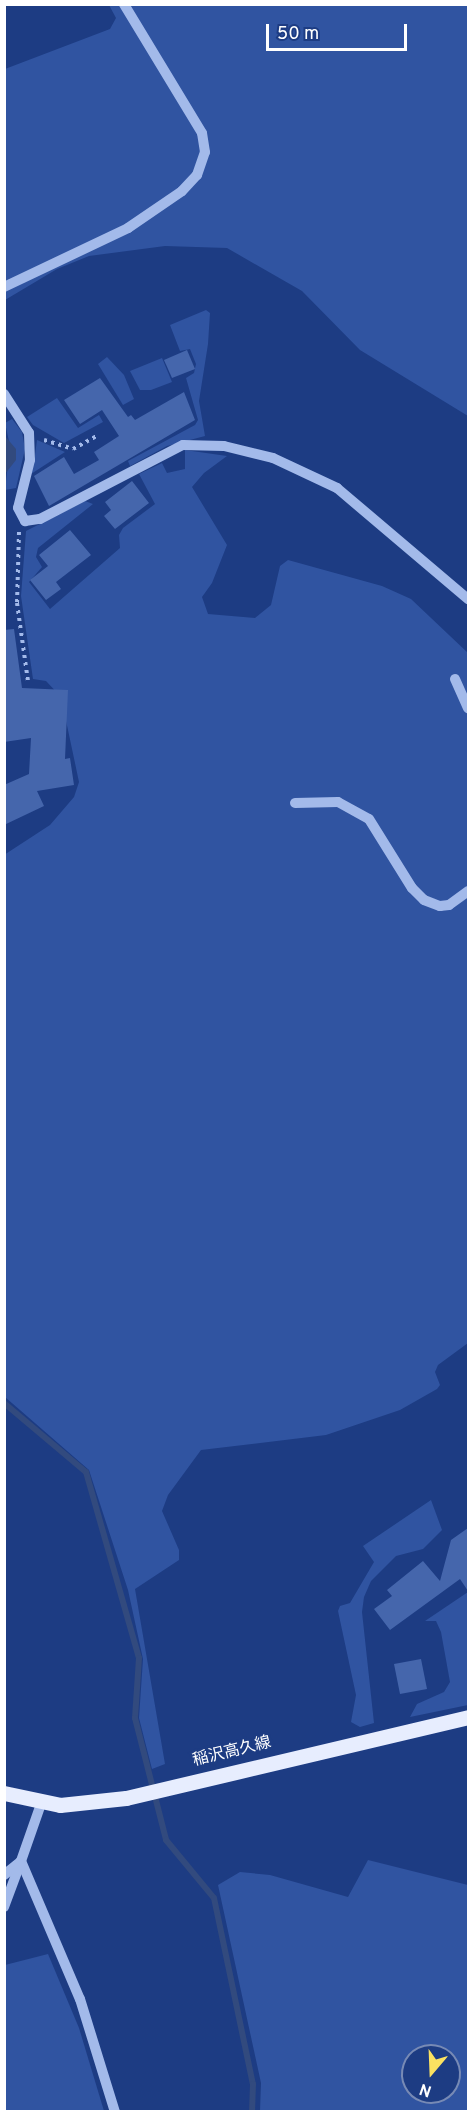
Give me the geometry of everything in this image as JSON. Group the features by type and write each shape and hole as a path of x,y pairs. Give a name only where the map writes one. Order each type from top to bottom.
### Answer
{"main road":[{"name":"稲沢高久線","path":"4,1793 41,1804 126,1798 468,1717"}],"street":[{"path":"4,287 128,228 182,191 196,176 205,152 202,133 124,4"},
{"path":"4,394 29,433 30,460 18,508 20,518 40,519 183,445 224,446 273,458 338,488 468,599"},
{"path":"455,679 468,708"},
{"path":"295,803 338,802 356,809 369,819 412,888 424,900 440,906 449,905 468,891"},
{"path":"4,1907 41,1804"},
{"path":"4,1875 21,1861"},
{"path":"21,1861 80,1999 115,2112"}],"path":[{"path":"29,433 64,448 82,446 96,436"},
{"path":"20,518 17,603 28,681"}],"shaded area":[{"path":"109,5 468,5 468,416 360,350 302,291 227,248 165,246 89,256 57,269 5,300 5,69 110,29 116,18"},
{"path":"206,310 210,313 208,344 199,401 205,436 167,446 130,466 128,461 195,425 198,420 186,378 194,373 196,364 190,349 180,351 170,325"},
{"path":"107,357 124,375 134,399 123,405 98,364"},
{"path":"162,358 172,382 151,390 140,390 130,371"},
{"path":"57,398 78,428 99,415 103,422 64,443 33,425 27,417"},
{"path":"12,419 22,432 25,449 16,488 5,490 10,446 5,423"},
{"path":"5,436 16,449 16,460 5,474"},
{"path":"37,440 65,452 31,474 35,455"},
{"path":"185,450 227,456 204,473 192,487 227,545 212,583 202,597 208,614 255,618 271,605 280,566 288,560 382,586 411,599 468,653 468,1343 438,1365 435,1372 440,1385 437,1389 400,1410 326,1435 201,1450 168,1495 162,1511 179,1550 179,1560 135,1589 165,1764 152,1769 139,1718 143,1659 128,1590 89,1470 5,1397 4,855 50,825 74,797 79,782 61,697 46,681 33,679 21,596 26,531 85,501 93,504 38,548 36,557 42,567 29,582 50,609 120,548 119,535 123,528 155,504 139,474 162,463 167,473 185,469"},
{"path":"431,1500 442,1530 423,1549 396,1556 371,1581 364,1597 362,1612 374,1723 360,1727 351,1722 356,1695 338,1611 340,1606 350,1603 374,1562 363,1546"},
{"path":"468,1592 468,1705 410,1717 417,1704 444,1692 450,1682 441,1632 436,1621 425,1621"},
{"path":"368,1860 468,1885 468,2111 260,2111 261,2083 218,1885 240,1872 270,1875 348,1897"},
{"path":"48,1954 79,2028 104,2111 5,2111 5,1965"}],"building":[{"path":"187,350 195,369 172,378 164,360"},
{"path":"100,378 128,417 131,415 135,420 184,392 195,420 49,506 34,476 64,457 74,474 99,460 94,452 119,436 102,410 80,424 64,400"},
{"path":"132,481 149,503 115,529 104,516 111,510 105,502"},
{"path":"70,530 91,555 56,582 61,589 46,600 30,580 48,566 39,555"},
{"path":"14,629 22,688 68,690 65,759 70,758 74,785 37,791 44,806 4,825 4,785 29,774 31,738 4,742 4,630"},
{"path":"468,1528 468,1591 460,1579 390,1630 374,1609 392,1596 387,1590 423,1561 440,1581 451,1540"},
{"path":"421,1659 427,1689 400,1694 394,1664"}],"waterway":[{"path":"4,1403 86,1472 139,1658 135,1718 166,1840 214,1898 253,2084 252,2112"}]}
